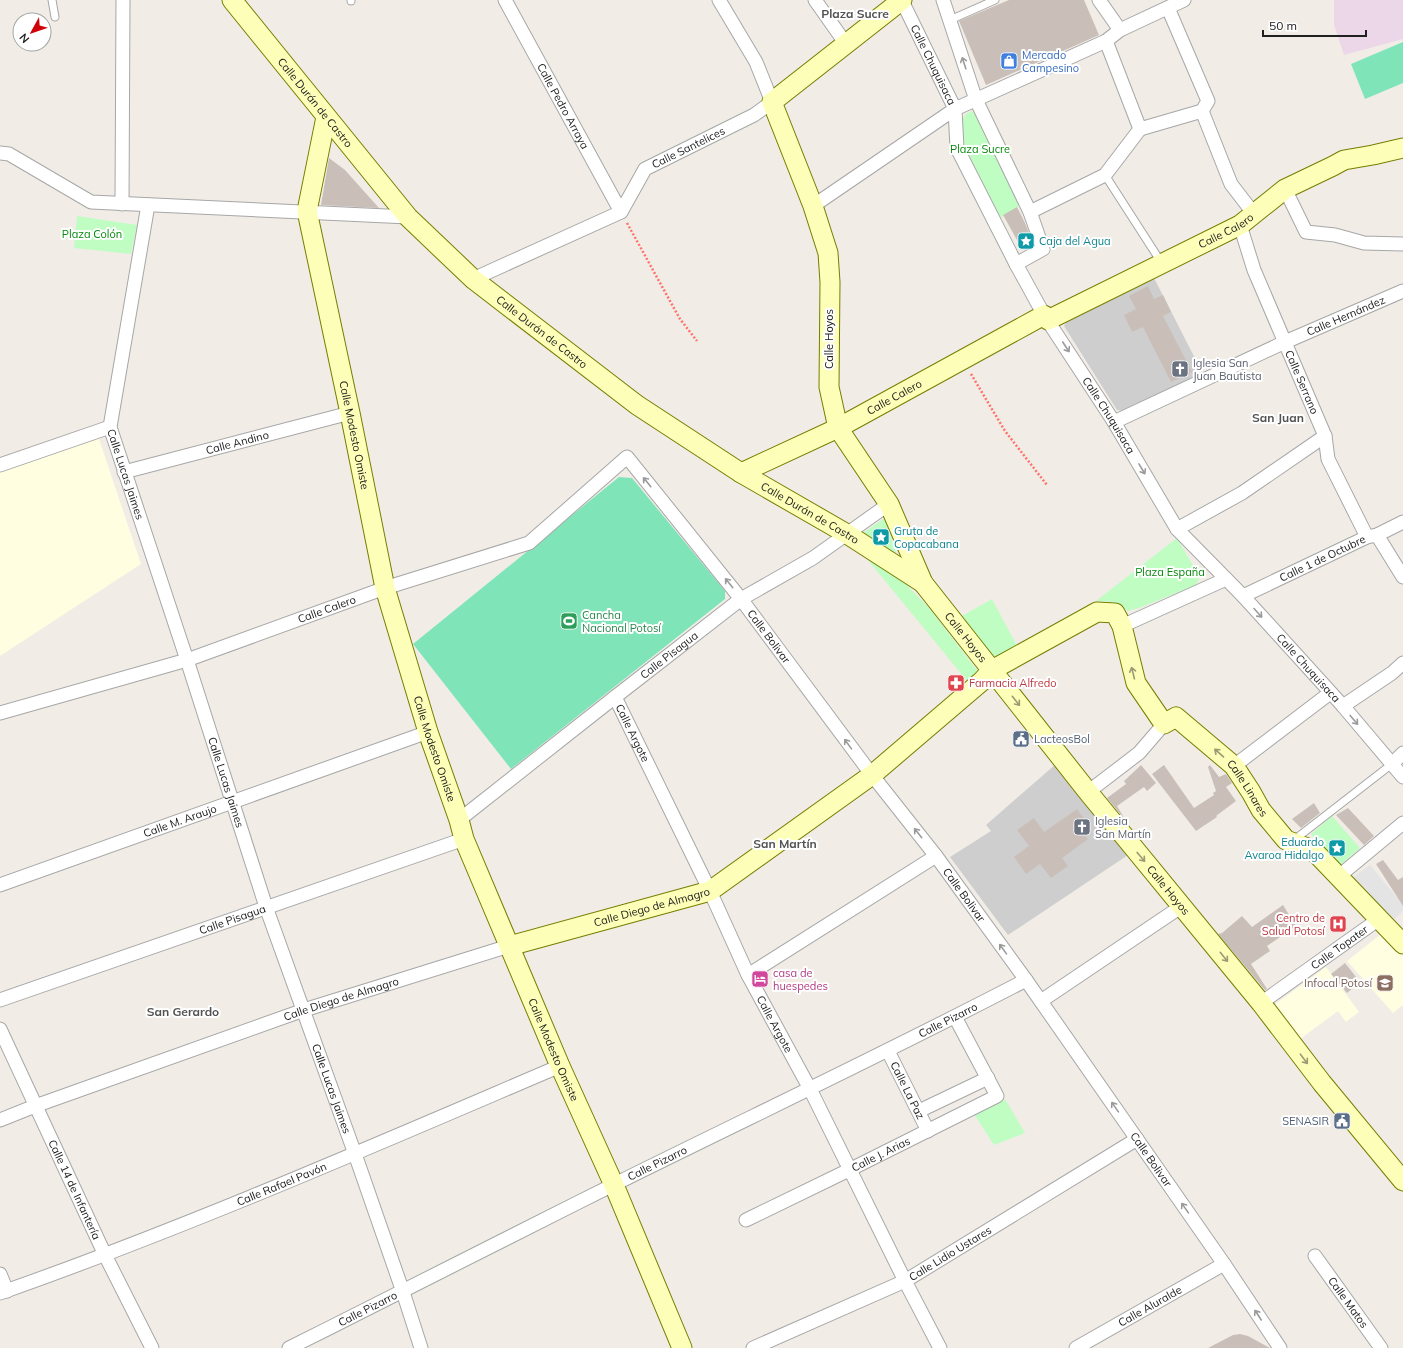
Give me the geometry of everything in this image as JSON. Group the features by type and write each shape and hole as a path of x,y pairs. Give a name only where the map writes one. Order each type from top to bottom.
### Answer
{"main road":[{"name":"Calle Durán de Castro","path":"232,0 408,217 473,279 637,405 741,473 847,534 923,583"},
{"name":"Calle Santelices","path":"772,102 902,0"},
{"name":"Calle Hoyos","path":"772,102 813,206 828,253 830,282 829,387 838,428 889,504 923,583 1088,792 1261,1003 1322,1083 1402,1177"},
{"name":"Calle Modesto Omiste","path":"326,117 307,211 385,588 428,732 459,820 464,839 560,1066 614,1184 682,1348"},
{"name":"Calle Calero","path":"741,473 838,428 962,360 1046,317 1162,263 1247,219 1285,189 1344,160 1403,148"},
{"name":"Calle Diego de Almagro","path":"509,946 710,891 872,775 982,681 992,670 1097,612 1115,613 1122,626"},
{"path":"1122,626 1136,683 1164,724"},
{"name":"Calle Linares","path":"1164,724 1176,717 1234,766 1261,810 1286,840 1313,850 1403,944"}],"street":[{"path":"122,204 123,0"},
{"name":"Calle Pedro Arraya","path":"505,0 621,212"},
{"name":"Calle Hoyos","path":"719,0 756,62 772,102"},
{"path":"815,0 846,44"},
{"name":"Calle Chuquisaca","path":"902,0 955,109 957,148 1016,264 1046,317 1114,422 1178,530 1243,596 1343,706 1403,777"},
{"path":"943,0 976,100 1030,212 1042,249 1016,264"},
{"path":"1099,0 1120,30"},
{"path":"813,206 955,109 1106,41 1120,30 1184,0"},
{"path":"1030,212 1105,175 1140,129 1202,111 1208,101 1168,8"},
{"path":"1106,41 1140,129"},
{"name":"Calle Santelices","path":"621,212 646,169 754,115 772,102"},
{"path":"1202,111 1231,184 1247,219"},
{"path":"0,154 9,154 91,202 307,211 408,217"},
{"path":"1285,189 1306,232 1335,235 1364,243 1403,244"},
{"name":"Calle Lucas Jaimes","path":"148,205 110,427 187,660 266,907 355,1154 421,1348"},
{"path":"473,279 621,212"},
{"name":"Calle Serrano","path":"1247,219 1254,270 1325,436 1328,459 1372,536 1403,577"},
{"name":"Calle Hernández","path":"1114,422 1285,342 1403,291"},
{"name":"Calle Andino","path":"124,472 350,413"},
{"path":"0,465 110,427"},
{"path":"1178,530 1242,493 1325,436"},
{"name":"Calle Calero","path":"0,713 187,660 385,588 529,543 627,457"},
{"name":"Calle Bolivar","path":"627,457 742,599 872,775 936,856 1041,1001 1224,1264 1280,1348"},
{"name":"Calle Pisagua","path":"459,820 742,599 813,558 889,504"},
{"name":"Calle 1 de Octubre","path":"1243,596 1403,522"},
{"path":"1122,626 1226,579"},
{"path":"1343,706 1392,673 1403,663"},
{"path":"1234,766 1330,693"},
{"name":"Calle Argote","path":"615,697 710,891 748,975 810,1089 905,1281 940,1348"},
{"path":"1088,792 1139,753 1164,724"},
{"name":"Calle M. Araujo","path":"0,885 428,732"},
{"path":"1392,764 1403,753"},
{"path":"1338,877 1403,823"},
{"name":"Calle Pisagua","path":"0,1000 464,839"},
{"path":"748,975 936,856"},
{"path":"1041,1001 1182,906"},
{"name":"Calle Topater","path":"1261,1003 1379,919"},
{"name":"Calle Diego de Almagro","path":"0,1120 35,1106 304,1010 509,946"},
{"name":"Calle Pizarro","path":"289,1348 403,1292 614,1184 888,1051 1026,980"},
{"name":"Calle J. Arias","path":"746,1220 851,1170 997,1096 955,1017"},
{"name":"Calle 14 de Infantería","path":"0,1029 105,1255 152,1348"},
{"name":"Calle La Paz","path":"888,1051 928,1130"},
{"name":"Calle Rafael Pavón","path":"3,1292 105,1255 355,1154 560,1066"},
{"path":"918,1111 988,1078"},
{"name":"Calle Lidio Ustares","path":"753,1348 905,1281 1137,1139"},
{"name":"Calle Matos","path":"1315,1256 1381,1348"},
{"name":"Calle Aluralde","path":"1076,1348 1224,1264"},
{"path":"0,1274 3,1292"}],"lane":[{"path":"52,0 55,17"},
{"path":"950,20 995,0"},
{"path":"1105,175 1162,263"},
{"path":"1292,842 1392,764"}],"path":[{"path":"621,212 680,319 697,341"},
{"path":"962,360 1005,431 1047,485"}],"shaded area":[{"path":"1334,0 1403,0 1403,39 1344,55 1334,25"},
{"path":"1153,276 1203,374 1123,411 1117,410 1064,326 1068,319"},
{"path":"99,439 141,564 0,656 0,470"},
{"path":"1056,764 1131,853 1008,935 950,857 991,831 986,825"},
{"path":"1370,865 1403,905 1403,911 1392,921 1354,877"},
{"name":"Infocal Potosí","path":"1381,934 1403,953 1403,1005 1393,1013 1347,961"},
{"path":"1326,967 1359,1012 1346,1022 1338,1011 1296,1042 1270,1008"}],"green space":[{"path":"1403,42 1403,83 1365,99 1351,64"},
{"name":"Plaza Sucre","path":"972,111 977,114 982,123 1019,206 1000,218 965,146 962,120 966,114"},
{"name":"Plaza Colón","path":"77,216 137,225 131,254 74,248"},
{"name":"Cancha Nacional Potosí","path":"619,477 632,478 725,591 725,599 511,769 413,644"},
{"path":"885,518 898,559 863,533"},
{"name":"Plaza España","path":"1177,538 1198,574 1199,579 1196,585 1128,611 1114,602 1096,601"},
{"path":"863,554 897,575 930,609 979,673 968,682"},
{"path":"992,599 1017,646 995,658 962,616"},
{"path":"1332,816 1360,848 1338,867 1311,834"},
{"path":"1005,1099 1025,1133 994,1145 974,1114"}],"building":[{"name":"Mercado Campesino","path":"1009,0 1084,0 1099,35 986,85 959,21"},
{"path":"329,158 345,170 379,208 321,205"},
{"path":"1017,207 1033,243 1022,249 1003,215"},
{"path":"1148,286 1154,299 1163,295 1171,312 1163,316 1192,372 1171,382 1143,327 1132,332 1124,315 1136,309 1129,296"},
{"path":"1141,765 1156,783 1147,791 1144,787 1117,806 1126,821 1107,798 1126,784 1124,781"},
{"path":"1164,765 1194,808 1214,795 1213,793 1216,791 1208,767 1210,765 1219,777 1226,774 1232,783 1226,787 1236,801 1216,816 1217,817 1196,831 1152,774"},
{"path":"1314,803 1320,813 1301,828 1292,819"},
{"path":"1348,808 1374,836 1364,845 1336,815"},
{"path":"1077,809 1090,827 1082,832 1088,839 1062,858 1068,866 1051,878 1040,864 1026,874 1014,857 1029,846 1017,830 1034,818 1044,832"},
{"path":"1383,860 1398,880 1403,877 1403,906 1376,864"},
{"path":"1283,905 1296,926 1267,946 1270,951 1251,964 1267,989 1265,990 1218,934 1222,933 1242,916 1252,927"},
{"path":"1345,963 1360,982 1347,993 1331,974"},
{"path":"1240,1334 1248,1336 1270,1348 1208,1348 1233,1335"}],"place":[{"name":"Mercado Campesino","path":"1009,61"},
{"name":"Caja del Agua","path":"1026,241"},
{"name":"Iglesia San Juan Bautista","path":"1180,369"},
{"name":"Gruta de Copacabana","path":"881,537"},
{"name":"Cancha Nacional Potosí","path":"569,621"},
{"name":"Farmacia Alfredo","path":"956,683"},
{"name":"LacteosBol","path":"1021,739"},
{"name":"Iglesia San Martín","path":"1082,827"},
{"name":"Eduardo Avaroa Hidalgo","path":"1337,848"},
{"name":"Centro de Salud Potosí","path":"1338,924"},
{"name":"casa de huespedes","path":"760,979"},
{"name":"Infocal Potosí","path":"1385,983"},
{"name":"SENASIR","path":"1342,1121"}],"district":[{"name":"Plaza Sucre","path":"855,14"},
{"name":"San Juan","path":"1278,418"},
{"name":"San Martín","path":"785,844"},
{"name":"San Gerardo","path":"183,1012"}]}
